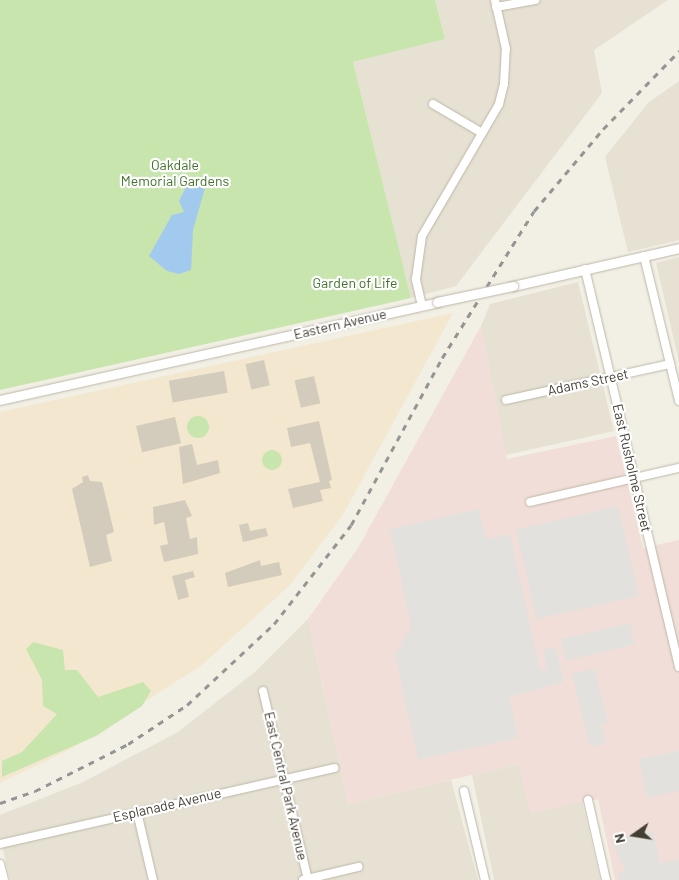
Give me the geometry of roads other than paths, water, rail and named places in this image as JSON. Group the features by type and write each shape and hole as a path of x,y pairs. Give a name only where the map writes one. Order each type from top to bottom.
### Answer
{"street":[{"path":"422,306 416,279 422,236 499,104 507,66 496,4 535,0"},
{"path":"433,104 482,132"},
{"name":"Eastern Avenue","path":"0,400 679,248"},
{"path":"644,256 679,401"},
{"name":"East Rusholme Street","path":"584,269 634,478 677,646 679,667"},
{"name":"Adams Street","path":"506,400 670,364"},
{"path":"530,502 679,468"},
{"name":"East Central Park Avenue","path":"263,692 306,880"},
{"name":"Esplanade Avenue","path":"0,844 334,768"},
{"path":"464,791 484,880"},
{"path":"588,800 606,880"},
{"path":"137,812 153,880"},
{"path":"0,864 4,880"},
{"path":"306,880 358,867"}],"water":[{"path":"191,177 200,178 205,188 193,230 191,270 179,274 167,271 149,256 172,215 184,212 179,201"}],"railway":[{"path":"0,803 35,791 128,744 187,705 274,624 351,525 442,358 534,211 603,129 679,51"}],"park label":[{"name":"Oakdale Memorial Gardens","path":"175,174"},
{"name":"Garden of Life","path":"355,283"}]}
